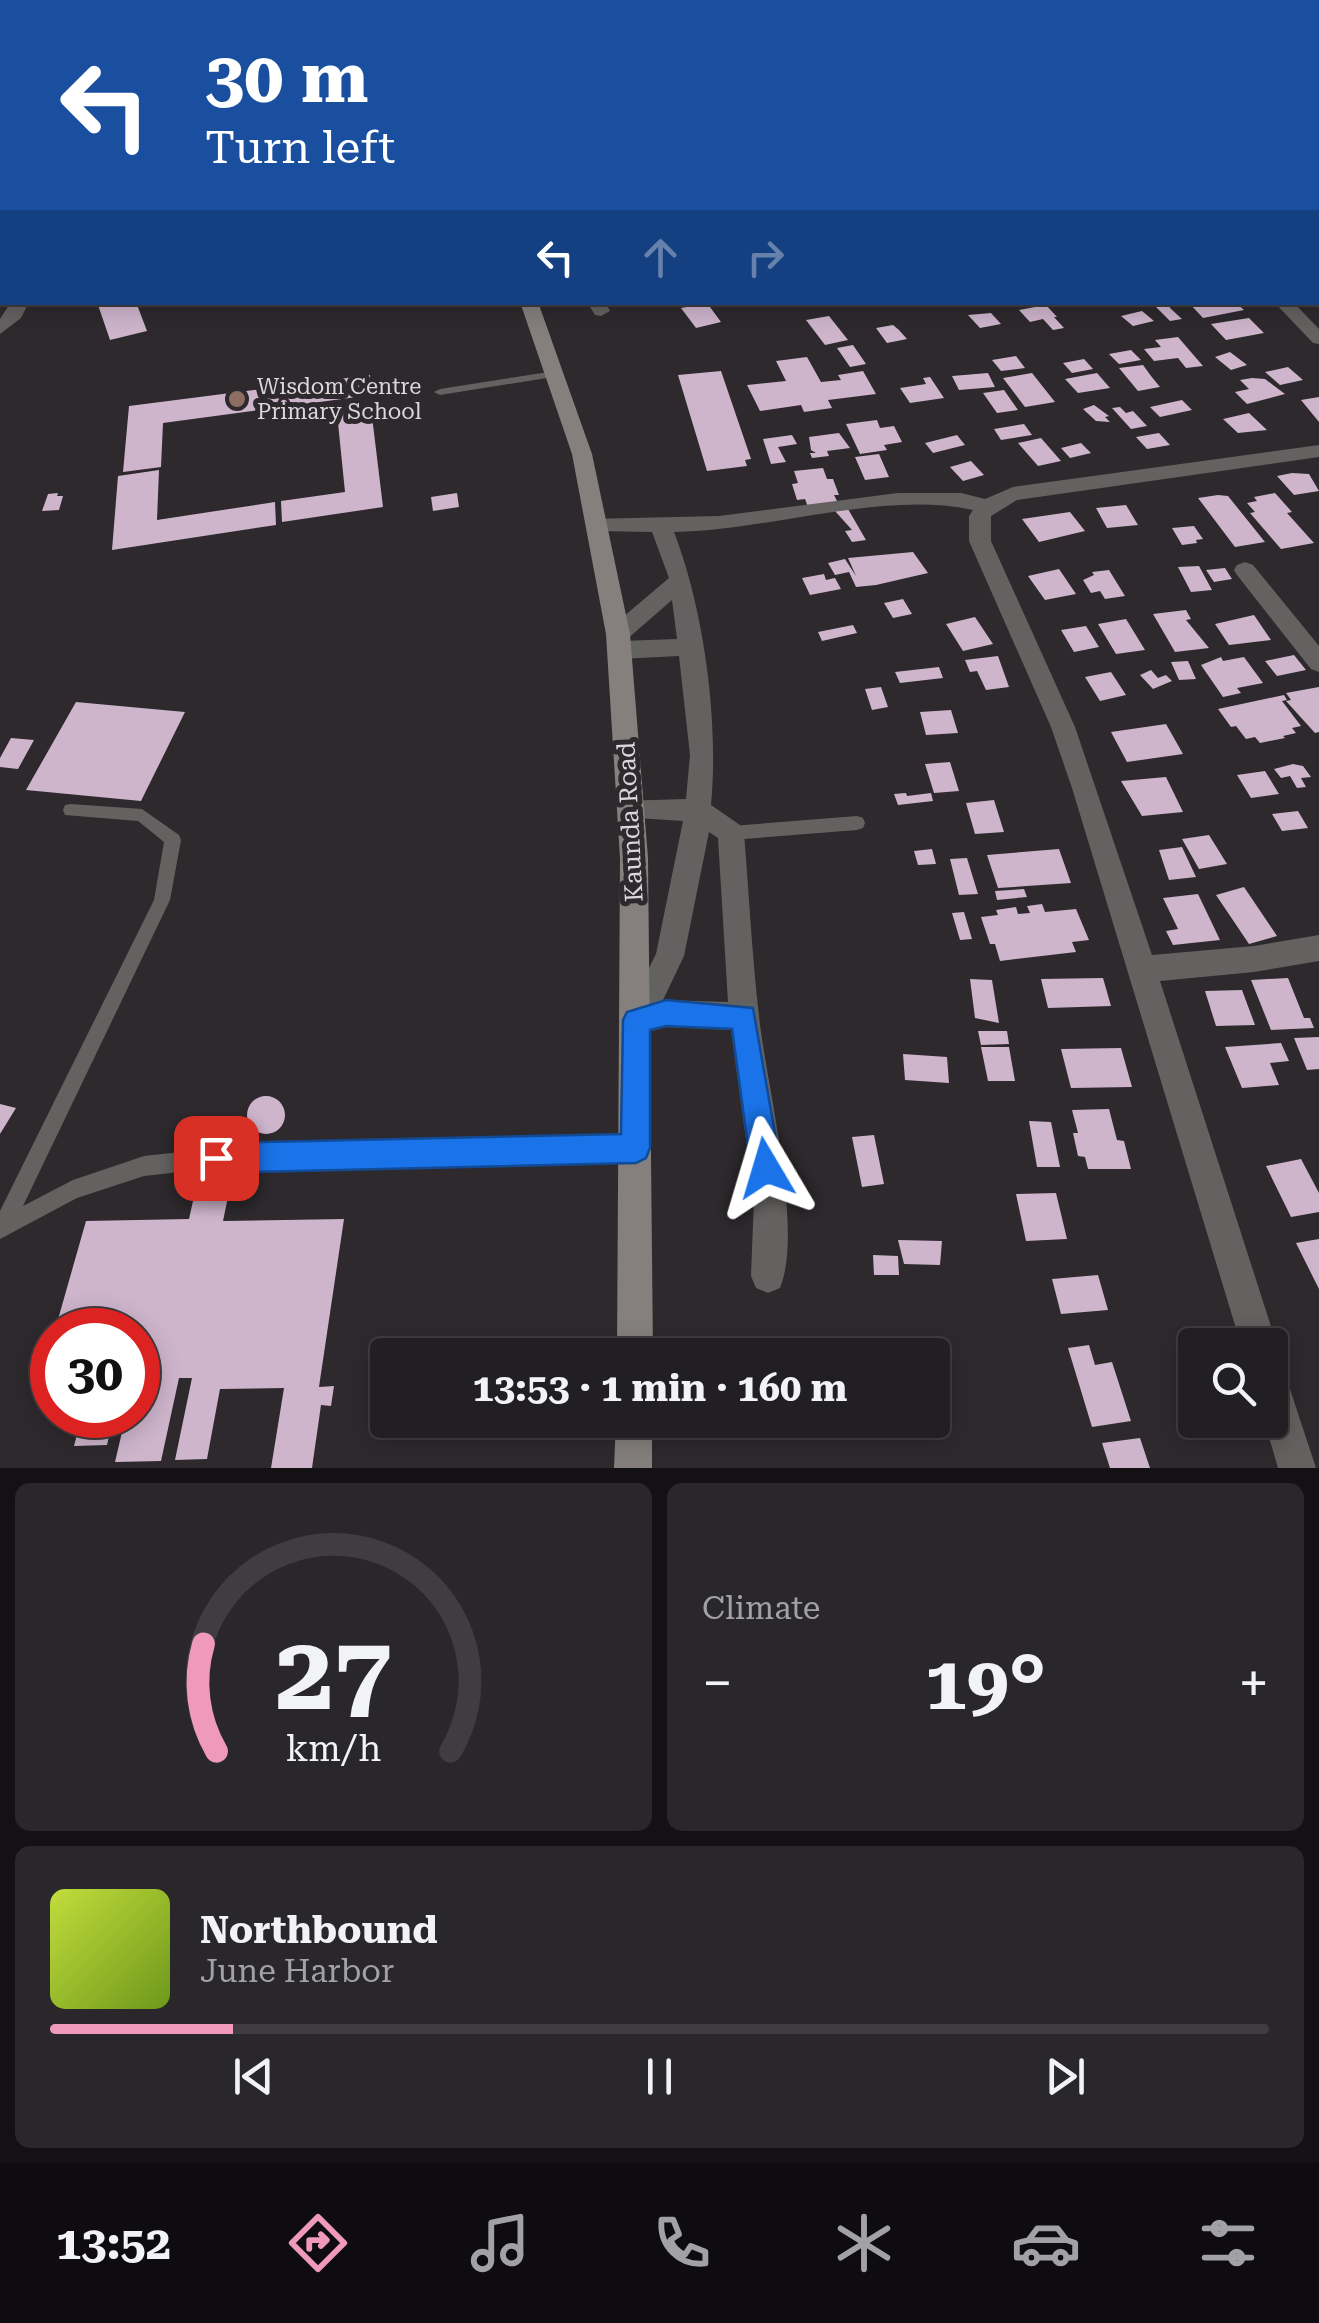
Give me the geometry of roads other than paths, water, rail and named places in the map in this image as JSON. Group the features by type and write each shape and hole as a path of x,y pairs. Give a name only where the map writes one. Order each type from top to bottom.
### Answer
{"main road":[{"name":"Kaunda Road","path":"530,305 582,454 618,642 630,808 637,1020 635,1338"},
{"path":"633,1468 634,1438"}],"street":[{"path":"0,329 16,314 19,305"},
{"path":"1292,305 1319,339"},
{"path":"1254,1328 1063,727 980,542 980,516 986,506 1013,494 1319,451"},
{"path":"598,524 721,524 854,506 954,498 986,506"},
{"path":"637,1020 670,956 684,901 704,755 682,580 660,526"},
{"path":"1245,570 1319,663"},
{"path":"618,642 682,580"},
{"path":"618,642 691,647"},
{"path":"630,808 698,810 731,834 744,1017 770,1198 768,1276"},
{"path":"1143,970 1319,948"},
{"path":"637,1020 666,1013 744,1017"},
{"path":"1288,1438 1297,1468"}],"lane":[{"path":"440,392 556,374"},
{"path":"2,1228 162,900 172,840 142,815 71,810"},
{"path":"731,834 857,823"},
{"path":"2,1228 73,1190 144,1166 252,1154 636,1148"}],"place":[{"name":"Wisdom Centre Primary School","path":"237,399"}]}
